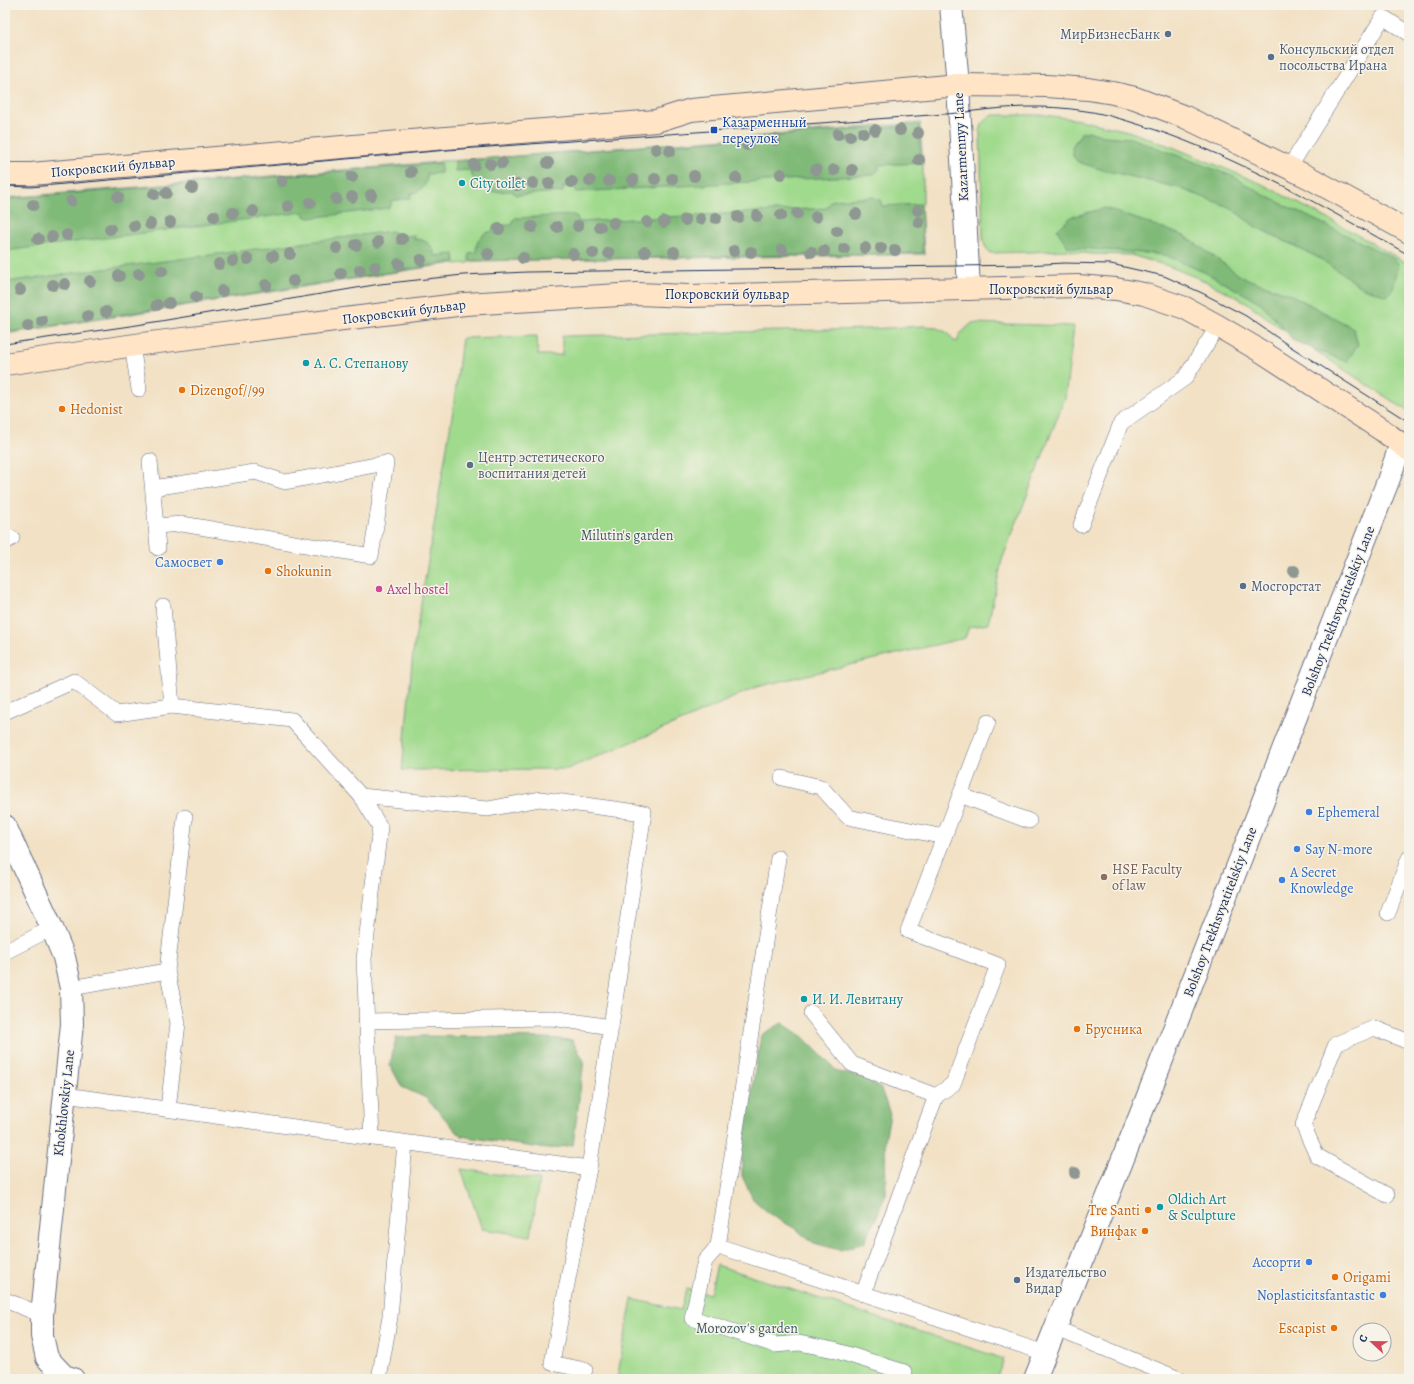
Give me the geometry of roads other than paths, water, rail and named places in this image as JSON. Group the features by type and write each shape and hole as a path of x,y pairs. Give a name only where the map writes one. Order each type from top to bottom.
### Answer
{"main road":[{"name":"Покровский бульвар","path":"5,174 31,174 656,121 691,110 958,86 1047,86 1088,89 1135,98 1185,117 1289,168 1409,232"},
{"name":"Покровский бульвар","path":"5,364 132,346 465,304 637,294 689,296 1078,286 1116,289 1144,294 1185,308 1264,353 1382,430 1405,447"}],"street":[{"name":"Kazarmennyy Lane","path":"952,5 969,289"},
{"name":"Bolshoy Trekhsvyatitelskiy Lane","path":"1035,1379 1388,481 1405,447"},
{"name":"Khokhlovskiy Lane","path":"5,826 64,957 71,988 72,1024 42,1316 42,1336 47,1358 64,1376 74,1379"}],"lane":[{"path":"1289,168 1383,18 1409,34"},
{"path":"1081,526 1121,423 1185,378 1218,326"},
{"path":"132,346 139,390"},
{"path":"150,461 158,548"},
{"path":"153,488 254,472 285,482 386,463 371,556 182,524 156,526"},
{"path":"163,606 172,706"},
{"path":"5,712 74,681 117,714 172,706 292,720 361,796 380,827 364,959 372,1138"},
{"path":"863,1294 936,1096 952,1084 998,965 908,931 988,722"},
{"path":"782,778 821,786 848,817 944,837"},
{"path":"960,795 1029,821"},
{"path":"361,796 488,809 540,798 644,813 589,1168 552,1363 585,1370"},
{"path":"168,1109 178,1023 167,971 185,816"},
{"path":"778,858 718,1246 705,1261 692,1318 775,1345 799,1343 834,1350 904,1372 906,1379"},
{"path":"1388,913 1409,858"},
{"path":"5,952 26,943 52,928"},
{"path":"71,988 167,971"},
{"path":"811,1013 852,1064 936,1096"},
{"path":"366,1021 552,1018 611,1027"},
{"path":"1387,1195 1317,1156 1304,1125 1336,1044 1374,1028 1409,1042"},
{"path":"65,1095 589,1168"},
{"path":"379,1379 390,1317 405,1143"},
{"path":"718,1246 1045,1353"},
{"path":"5,1300 42,1316"},
{"path":"1055,1328 1173,1378"}],"tram line":[{"path":"5,186 31,187 447,150 959,113 991,109 1038,107 1094,112 1150,128 1184,140 1250,169 1409,255"},
{"path":"5,344 137,325 380,284 463,275 527,272 1026,265 1064,263 1111,264 1164,276 1202,293 1246,316 1288,345 1409,422"}],"place":[{"name":"МирБизнесБанк","path":"1168,34"},
{"name":"Консульский отдел посольства Ирана","path":"1271,57"},
{"name":"Казарменный переулок","path":"714,130"},
{"name":"City toilet","path":"462,183"},
{"name":"А. С. Степанову","path":"306,363"},
{"name":"Dizengof//99","path":"182,390"},
{"name":"Hedonist","path":"62,409"},
{"name":"Центр эстетического воспитания детей","path":"470,465"},
{"name":"Самосвет","path":"220,562"},
{"name":"Shokunin","path":"268,571"},
{"name":"Мосгорстат","path":"1243,586"},
{"name":"Axel hostel","path":"379,589"},
{"name":"Ephemeral","path":"1309,812"},
{"name":"Say N-more","path":"1297,849"},
{"name":"HSE Faculty of law","path":"1104,877"},
{"name":"A Secret Knowledge","path":"1282,880"},
{"name":"И. И. Левитану","path":"804,999"},
{"name":"Брусника","path":"1077,1029"},
{"name":"Oldich Art & Sculpture","path":"1160,1207"},
{"name":"Tre Santi","path":"1148,1210"},
{"name":"Винфак","path":"1145,1231"},
{"name":"Ассорти","path":"1309,1262"},
{"name":"Origami","path":"1335,1277"},
{"name":"Издательство Видар","path":"1017,1280"},
{"name":"Noplasticitsfantastic","path":"1383,1295"},
{"name":"Escapist","path":"1334,1328"}],"park label":[{"name":"Milutin's garden","path":"627,535"},
{"name":"Morozov's garden","path":"747,1328"}]}
